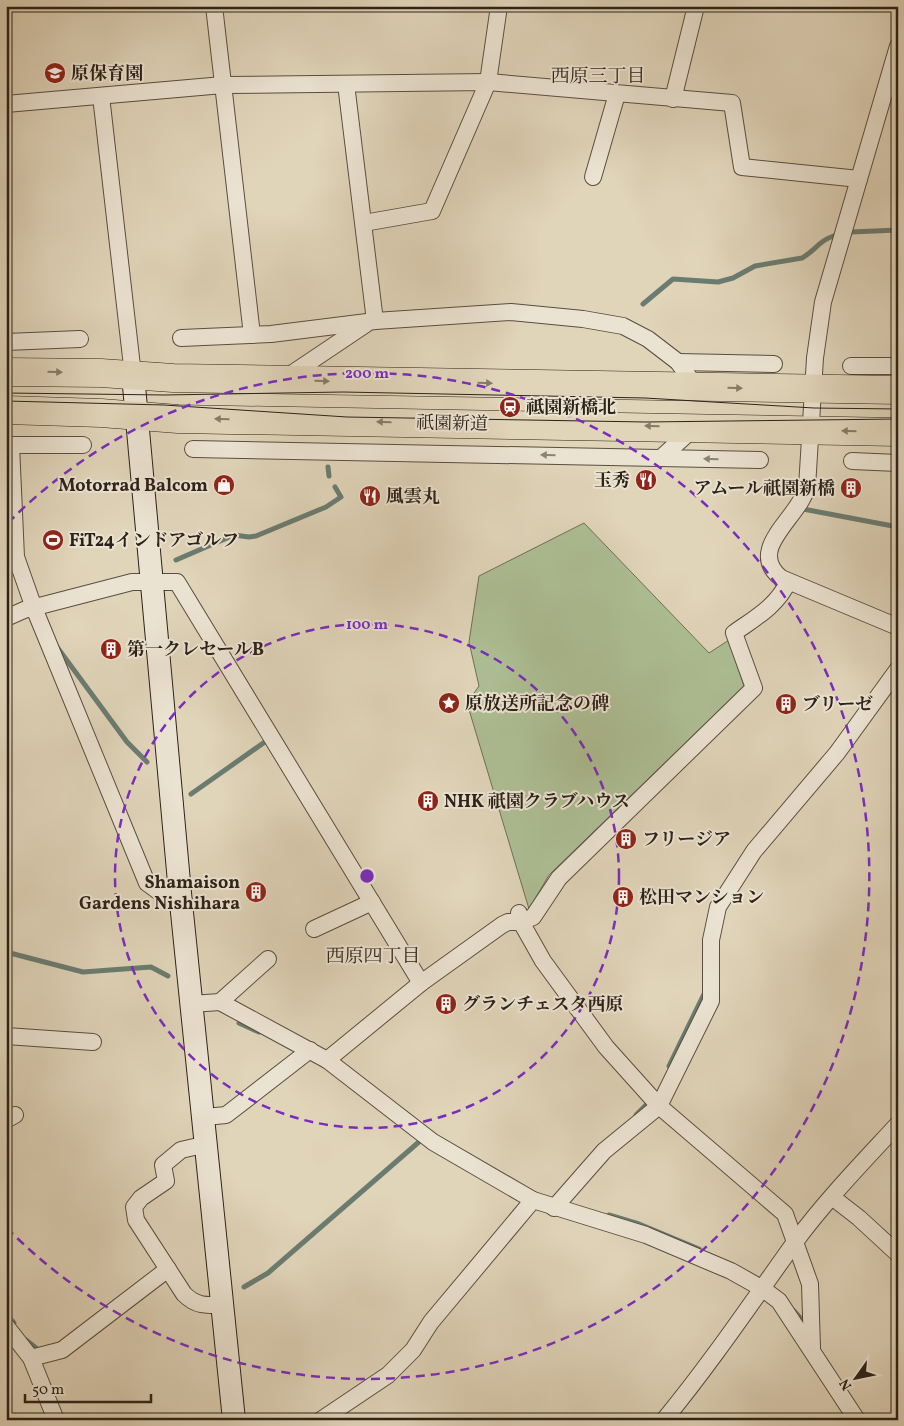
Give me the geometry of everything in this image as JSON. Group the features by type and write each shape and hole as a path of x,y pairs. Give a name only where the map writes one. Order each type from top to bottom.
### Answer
{"highway":[{"path":"6,372 282,380 898,390"},
{"name":"祇園新道","path":"6,410 136,415 178,419 898,432"}],"street":[{"path":"214,6 252,335"},
{"path":"364,223 432,211 488,82 499,6"},
{"path":"673,99 696,6"},
{"path":"898,46 823,302 812,390 806,494 773,540 768,553 775,573 788,582 898,627"},
{"path":"6,104 223,85 488,82 732,103 742,167 859,179"},
{"path":"346,84 364,223 372,322"},
{"path":"593,177 617,94"},
{"path":"101,96 133,375 180,893 234,1420"},
{"path":"181,338 252,335 372,322 511,312 583,319 623,326 648,338 678,362 696,387"},
{"path":"282,380 372,322"},
{"path":"6,342 80,338"},
{"path":"678,362 774,364"},
{"path":"851,366 898,366"},
{"path":"305,420 331,451"},
{"path":"662,457 695,427"},
{"path":"83,445 8,445 16,557 34,608 147,883 158,891 180,893"},
{"path":"193,449 760,460"},
{"path":"852,461 898,463"},
{"path":"6,618 34,608 132,582 177,582 182,587 421,983"},
{"path":"327,1060 421,983 502,925 520,918 533,917 559,878 754,688 734,633 772,606 782,595 788,582"},
{"path":"554,1208 604,1152 659,1106 712,1001 711,940 718,907 754,851 837,753 898,669"},
{"path":"314,929 372,902"},
{"path":"520,918 543,961 595,1033 659,1106 785,1214 810,1284 812,1348"},
{"path":"220,1002 268,959"},
{"path":"191,1004 220,1002 310,1050 327,1060 433,1142 533,1200 646,1235 731,1271 763,1289 779,1301 812,1348 857,1420"},
{"path":"6,1036 93,1042"},
{"path":"204,1117 226,1115 310,1050"},
{"path":"664,1420 763,1289 796,1241 832,1197 898,1124"},
{"path":"207,1144 181,1150 163,1165 166,1181 141,1198 134,1207 136,1220 184,1294 193,1302 204,1306 223,1304"},
{"path":"832,1197 859,1218 898,1254"},
{"path":"321,1420 388,1375 413,1350 432,1322 533,1200"},
{"path":"31,1358 62,1350 168,1269"},
{"path":"6,1326 31,1358 56,1420"}],"green space":[{"path":"584,523 709,653 729,640 744,686 549,875 529,909 467,703 479,686 469,642 479,576"}],"waterway":[{"path":"851,232 898,230"},
{"path":"643,304 673,279 718,282 733,278 755,266 802,258 825,240 836,235"},
{"path":"328,467 329,476"},
{"path":"176,560 234,535 256,536 326,507 341,497 335,487"},
{"path":"803,509 898,527"},
{"path":"57,647 127,742 147,762"},
{"path":"191,794 269,739"},
{"path":"6,952 83,972 151,967 168,976"},
{"path":"669,1066 705,992"},
{"path":"239,1023 259,1032"},
{"path":"636,1115 647,1104"},
{"path":"244,1287 268,1273 420,1141"},
{"path":"609,1215 639,1224 699,1249"},
{"path":"794,1311 803,1321"},
{"path":"6,1314 14,1323"},
{"path":"26,1340 41,1352"}],"tram line":[{"path":"6,393 164,395 343,392 645,398 814,408 898,409"},
{"path":"6,401 164,405 347,417 646,422 898,419"}],"place":[{"name":"原保育園","path":"55,73"},
{"name":"祗園新橋北","path":"510,407"},
{"name":"玉秀","path":"646,480"},
{"name":"Motorrad Balcom","path":"224,485"},
{"name":"アムール祇園新橋","path":"851,488"},
{"name":"風雲丸","path":"370,496"},
{"name":"FiT24インドアゴルフ","path":"53,540"},
{"name":"第一クレセールB","path":"111,649"},
{"name":"原放送所記念の碑","path":"449,703"},
{"name":"ブリーゼ","path":"786,704"},
{"name":"NHK 祇園クラブハウス","path":"428,801"},
{"name":"フリージア","path":"626,839"},
{"name":"Shamaison Gardens Nishihara","path":"256,892"},
{"name":"松田マンション","path":"623,897"},
{"name":"グランチェスタ西原","path":"446,1004"}],"district":[{"name":"西原三丁目","path":"598,75"},
{"name":"西原四丁目","path":"373,955"}]}
